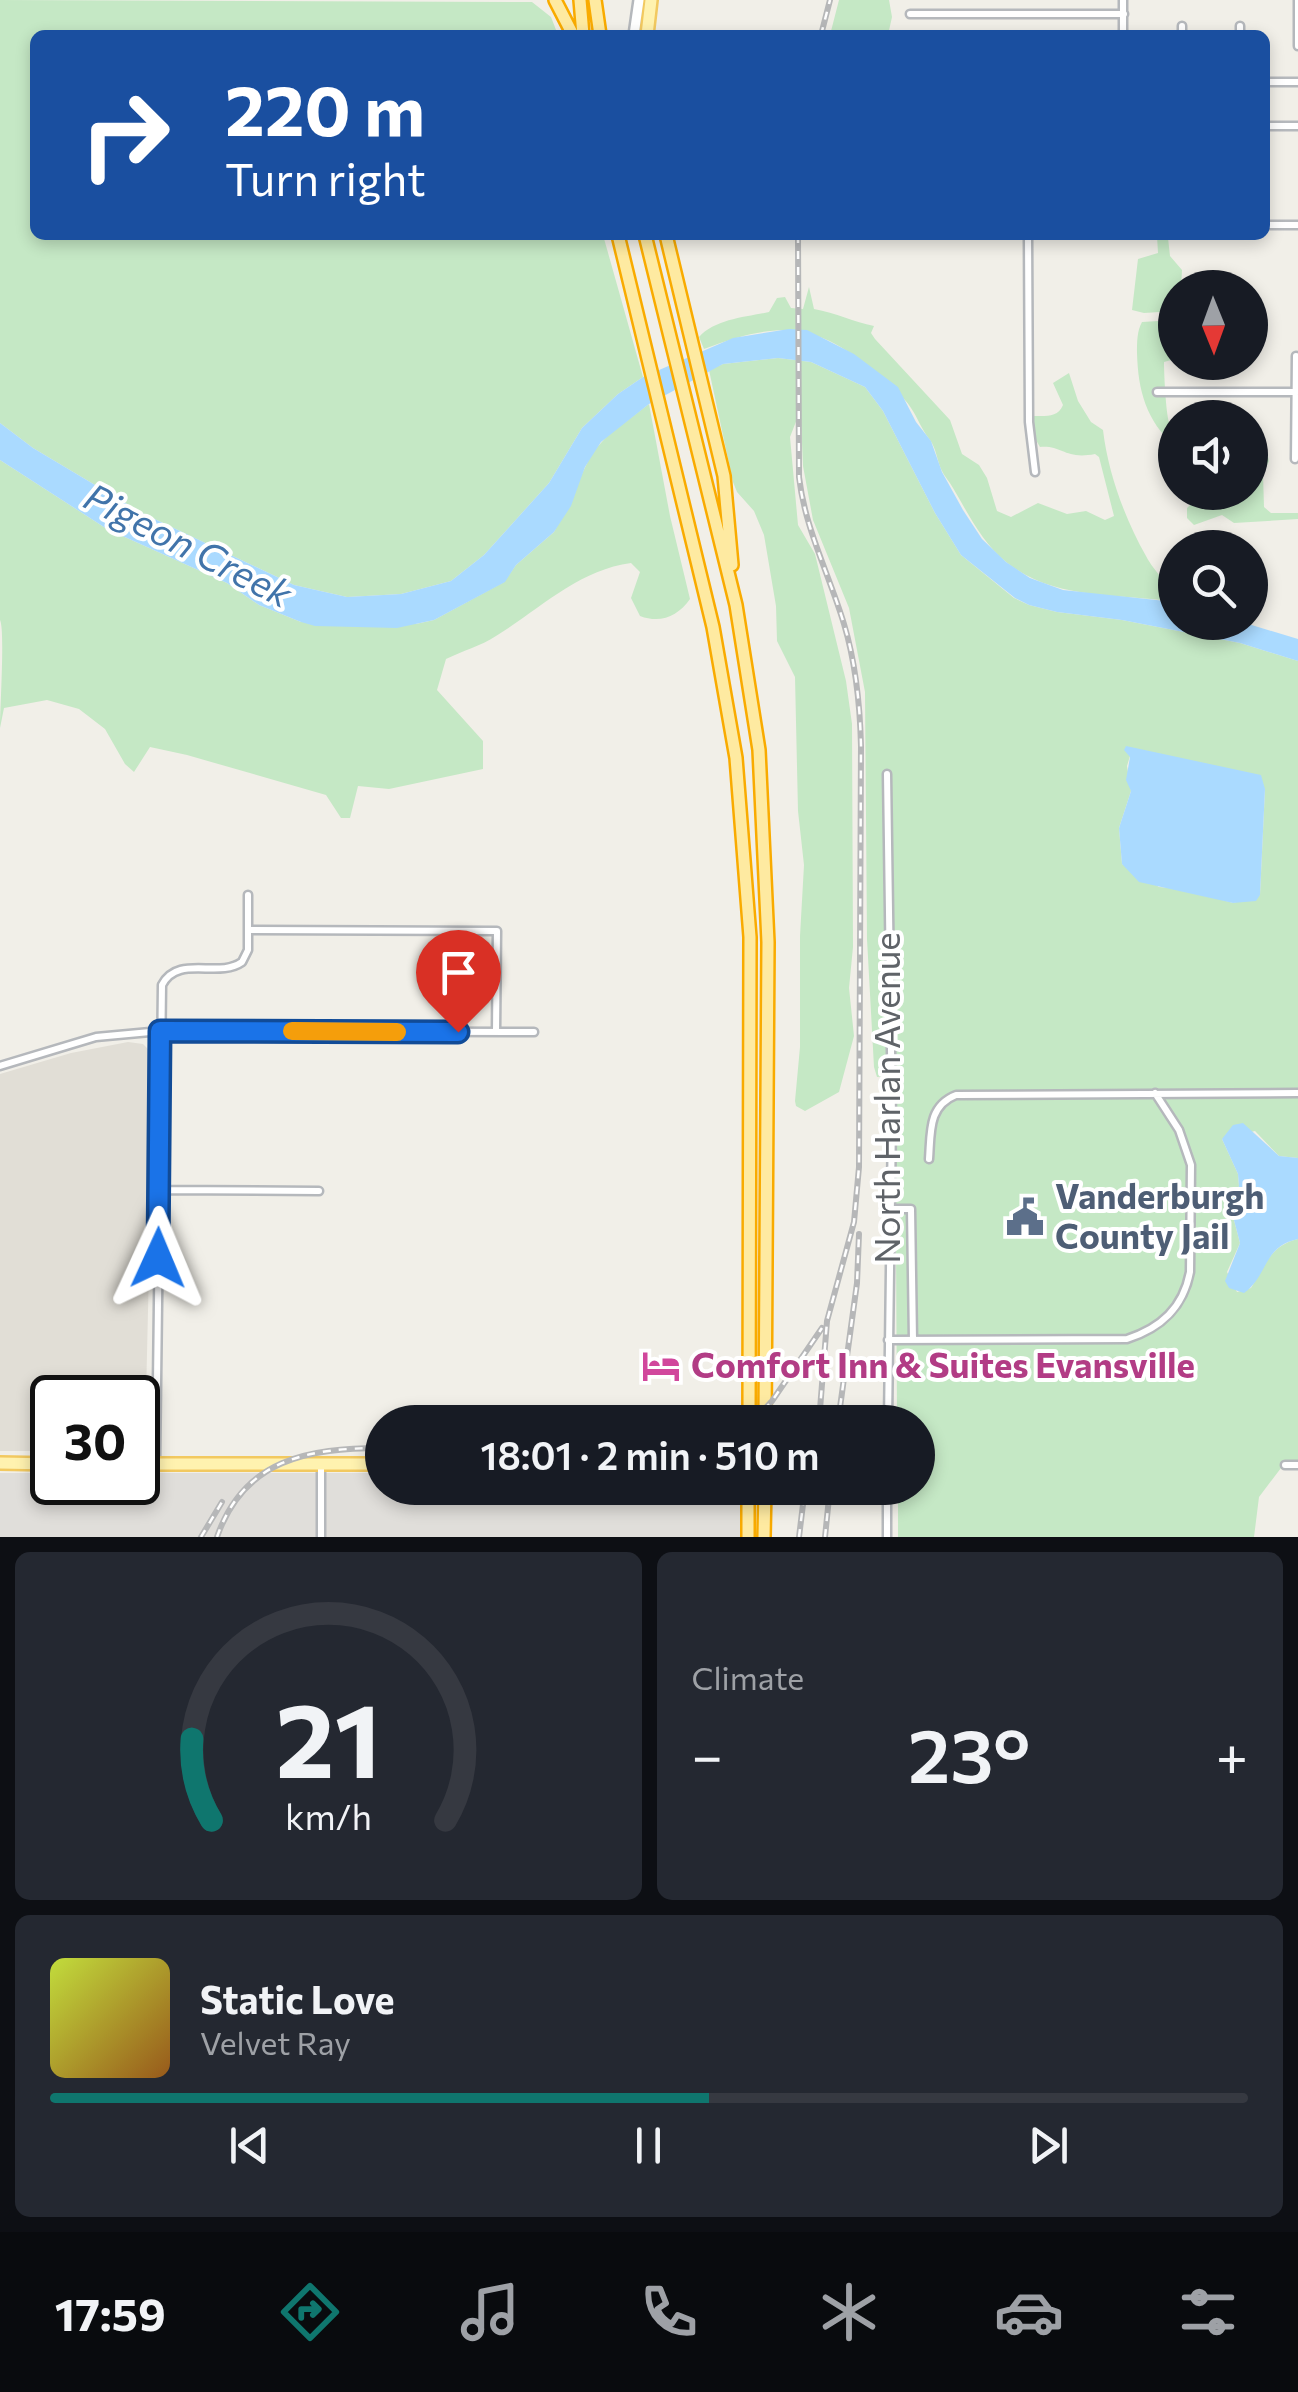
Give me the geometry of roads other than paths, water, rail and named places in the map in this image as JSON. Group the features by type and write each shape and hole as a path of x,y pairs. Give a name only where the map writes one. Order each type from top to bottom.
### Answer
{"highway":[{"path":"555,0 570,30"},
{"path":"580,0 583,30"},
{"path":"595,0 599,30"},
{"path":"619,240 714,626 736,758 745,850 750,976 748,1405"},
{"path":"646,240 736,604"},
{"path":"667,240 724,476 736,604 759,750 768,942 766,1405"},
{"path":"748,1505 748,1537"},
{"path":"764,1505 764,1537"}],"main road":[{"path":"648,30 652,0"},
{"path":"0,1463 30,1464"},
{"path":"160,1464 365,1464"}],"street":[{"path":"635,30 639,0"},
{"path":"949,0 950,13"},
{"path":"1007,0 1007,14"},
{"path":"1066,0 1066,14"},
{"path":"1123,30 1124,0"},
{"path":"1298,0 1298,46"},
{"path":"910,14 1124,14"},
{"path":"1270,82 1298,82"},
{"path":"1270,126 1298,126"},
{"path":"1270,224 1298,225"},
{"path":"1028,240 1029,422 1034,472"},
{"path":"1295,459 1296,356"},
{"path":"1157,392 1296,392"},
{"name":"North Harlan Avenue","path":"887,774 892,1118 888,1405"},
{"path":"157,1375 162,989 167,976 182,969 226,969 246,956 248,895"},
{"path":"248,930 496,931 496,1032"},
{"path":"0,1066 96,1037 160,1031 534,1032"},
{"path":"930,1158 931,1121 944,1100 956,1095 1298,1092"},
{"path":"888,1340 1126,1338 1147,1332 1166,1319 1187,1288 1190,1272 1191,1165 1179,1130 1155,1093"},
{"path":"159,1190 319,1192"},
{"path":"888,1209 911,1209 913,1340"},
{"path":"321,1464 321,1537"},
{"path":"1284,1465 1298,1465"},
{"path":"887,1505 887,1537"}],"water":[{"name":"Pigeon Creek","path":"807,330 854,354 898,387 931,441 942,472 963,510 982,539 1006,562 1030,578 1063,590 1158,600 1158,627 1057,612 1015,598 961,555 883,411 865,387 811,362 778,358 723,364 649,404 601,442 585,467 571,506 554,532 516,565 505,582 434,620 397,628 315,626 259,605 227,583 107,529 0,460 0,423 33,448 142,513 294,585 347,597 401,594 451,581 484,555 549,483 582,428 618,394 643,377 733,338"},
{"path":"1268,630 1298,639 1298,661 1225,640 1268,640"},
{"path":"1126,746 1261,775 1265,789 1260,895 1256,901 1233,903 1139,882 1122,864 1119,828 1131,791 1126,780 1130,757 1124,750"},
{"path":"1243,1123 1279,1156 1298,1158 1298,1239 1278,1248 1244,1293 1229,1288 1225,1281 1240,1243 1230,1205 1239,1186 1238,1174 1222,1139 1233,1125"}],"railway":[{"path":"822,30 830,0"},
{"path":"798,240 799,477 812,533 848,639 857,685 861,746 859,1167 854,1222 827,1321 820,1405"},
{"path":"840,1405 857,1283 859,1234"},
{"path":"768,1405 822,1328"},
{"path":"217,1537 244,1490 282,1463 329,1451 365,1449"},
{"path":"201,1537 222,1502"},
{"path":"799,1537 803,1505"},
{"path":"825,1537 828,1505"}],"place":[{"name":"Vanderburgh County Jail","path":"1025,1217"},
{"name":"Comfort Inn & Suites Evansville","path":"661,1366"}]}
